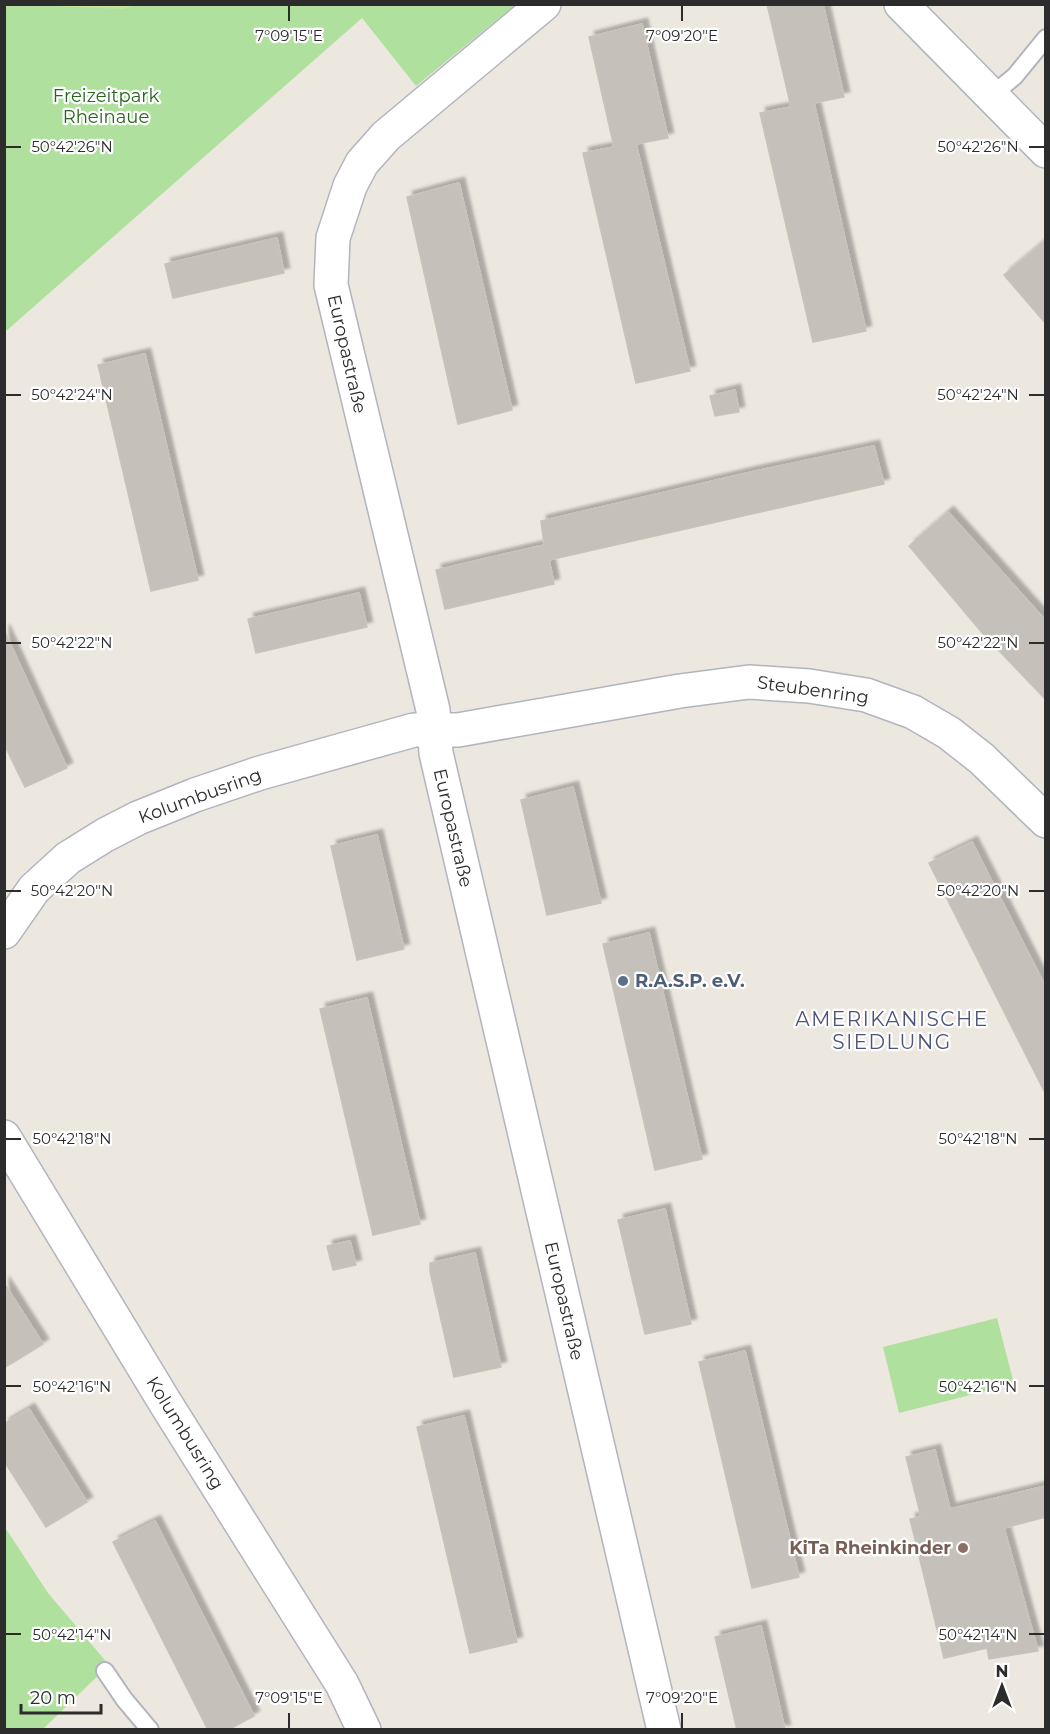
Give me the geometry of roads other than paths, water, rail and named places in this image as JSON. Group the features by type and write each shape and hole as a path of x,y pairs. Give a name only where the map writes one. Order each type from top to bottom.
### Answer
{"street":[{"name":"Europastraße","path":"544,4 386,136 362,163 350,186 333,238 331,285 430,699 436,753 664,1730"},
{"path":"901,4 1046,151"},
{"name":"Steubenring","path":"435,731 458,730 680,691 748,682 809,686 866,695 914,712 949,734 982,759 1046,821"},
{"name":"Kolumbusring","path":"4,932 34,889 68,858 138,818 195,795 260,773 414,730 435,731"},
{"name":"Kolumbusring","path":"4,1137 166,1404 342,1684 364,1730"}],"lane":[{"path":"991,96 1015,76 1046,38"},
{"path":"105,1671 124,1700 150,1730"}],"place":[{"name":"R.A.S.P. e.V.","path":"623,981"},
{"name":"KiTa Rheinkinder","path":"963,1548"}],"district":[{"name":"AMERIKANISCHE SIEDLUNG","path":"892,1030"}],"park label":[{"name":"Freizeitpark Rheinaue","path":"106,106"}]}
